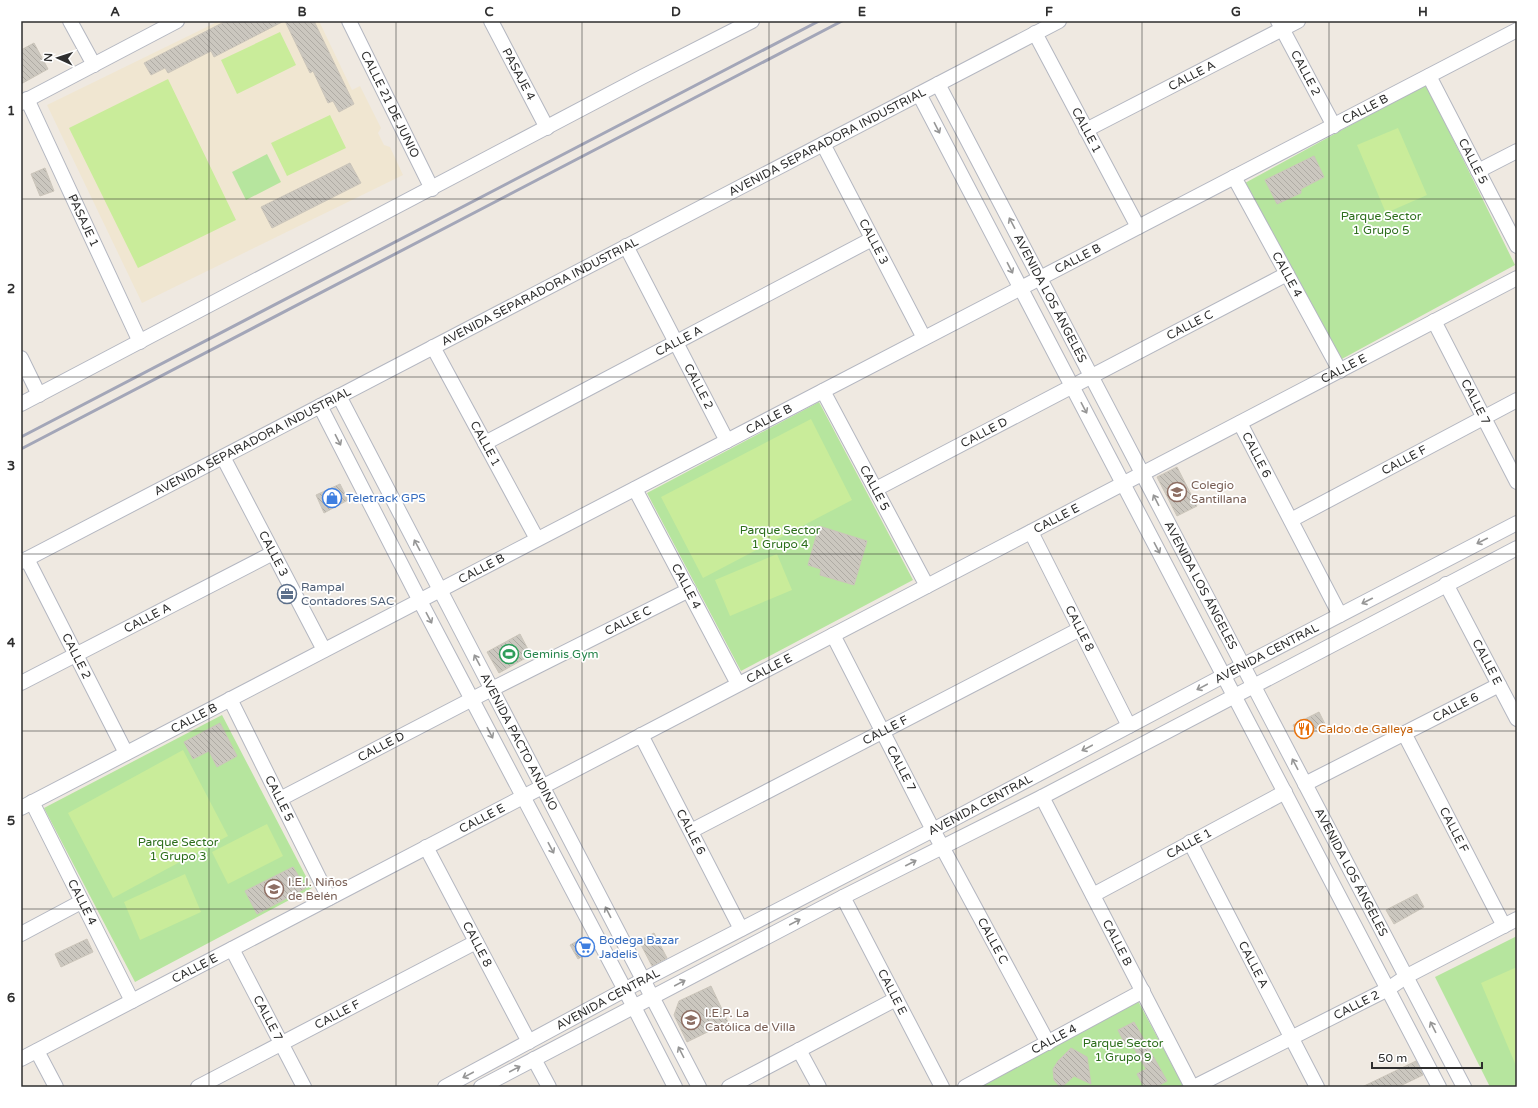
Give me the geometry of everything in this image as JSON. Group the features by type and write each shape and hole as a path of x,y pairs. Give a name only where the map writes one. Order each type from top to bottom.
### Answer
{"street":[{"path":"70,21 94,64"},
{"path":"24,101 176,21"},
{"name":"CALLE 21 DE JUNIO","path":"349,21 432,188"},
{"name":"PASAJE 4","path":"491,21 547,128"},
{"path":"22,400 39,395 642,77 752,21"},
{"name":"AVENIDA SEPARADORA INDUSTRIAL","path":"24,561 1058,21"},
{"name":"CALLE A","path":"1086,130 1280,25 1298,21"},
{"name":"CALLE 2","path":"1280,25 1334,126"},
{"name":"CALLE B","path":"26,805 1517,30"},
{"name":"CALLE 1","path":"1035,34 1138,227"},
{"name":"CALLE 5","path":"1429,76 1517,246"},
{"name":"AVENIDA LOS ÁNGELES","path":"938,84 1464,1087"},
{"name":"AVENIDA LOS ÁNGELES","path":"920,94 1020,288 1439,1087"},
{"name":"PASAJE 1","path":"24,101 140,342"},
{"name":"CALLE 3","path":"823,144 924,338"},
{"path":"1478,171 1517,151"},
{"name":"CALLE 4","path":"1234,177 1340,371"},
{"name":"CALLE A","path":"485,443 872,239"},
{"name":"CALLE 2","path":"626,246 728,441"},
{"name":"CALLE C","path":"1092,376 1287,274"},
{"name":"CALLE E","path":"21,1059 1517,278"},
{"name":"CALLE 7","path":"1434,321 1517,482"},
{"name":"CALLE 1","path":"433,347 537,539"},
{"path":"21,358 39,395"},
{"name":"CALLE D","path":"876,489 1092,376"},
{"name":"CALLE 5","path":"823,391 927,586"},
{"name":"AVENIDA PACTO ANDINO","path":"339,396 440,590 523,797 675,1087"},
{"name":"CALLE F","path":"1290,520 1517,400"},
{"name":"AVENIDA PACTO ANDINO","path":"320,406 420,601 543,786 699,1087"},
{"name":"CALLE 6","path":"1240,423 1340,615"},
{"name":"CALLE 3","path":"223,457 324,650"},
{"name":"CALLE 4","path":"635,489 738,684"},
{"name":"AVENIDA CENTRAL","path":"481,1087 843,897 938,838 1129,726 1517,523"},
{"name":"CALLE 8","path":"1031,532 1129,726"},
{"name":"AVENIDA CENTRAL","path":"444,1087 741,929 938,838 1042,797 1517,548"},
{"name":"CALLE A","path":"21,683 273,553"},
{"name":"CALLE 2","path":"24,561 126,753"},
{"name":"CALLE E","path":"1446,584 1517,719"},
{"name":"CALLE C","path":"482,694 689,590"},
{"name":"CALLE F","path":"691,831 1080,629"},
{"name":"CALLE 7","path":"833,635 938,838"},
{"name":"CALLE 6","path":"1305,784 1499,685"},
{"name":"CALLE D","path":"280,799 482,694"},
{"name":"CALLE 5","path":"230,699 329,898"},
{"name":"CALLE F","path":"1404,734 1504,926"},
{"name":"CALLE 6","path":"641,735 741,929"},
{"name":"CALLE 1","path":"1093,895 1285,792"},
{"name":"CALLE B","path":"1042,797 1193,1087"},
{"name":"CALLE 4","path":"26,805 81,902 132,1001"},
{"name":"CALLE C","path":"938,838 1048,1043"},
{"name":"CALLE A","path":"1190,842 1317,1087"},
{"name":"CALLE 8","path":"426,847 529,1042"},
{"name":"CALLE E","path":"843,897 942,1087"},
{"path":"21,934 81,902"},
{"name":"CALLE 2","path":"1193,1087 1388,989 1407,976 1517,919"},
{"name":"CALLE F","path":"198,1087 476,942"},
{"name":"CALLE 7","path":"232,949 304,1087"},
{"name":"CALLE 4","path":"965,1087 1143,991"},
{"path":"729,1087 896,999"},
{"path":"799,1050 819,1087"},
{"path":"37,1051 56,1087"},
{"path":"534,1059 549,1087"}],"shaded area":[{"path":"219,21 319,21 352,90 360,86 381,128 378,133 384,145 390,147 403,175 142,303 47,105"}],"green space":[{"path":"280,32 296,65 237,94 221,60"},
{"path":"168,79 236,220 138,268 69,128"},
{"name":"Parque Sector 1 Grupo 5","path":"1426,84 1515,265 1340,360 1245,183"},
{"path":"330,115 346,148 287,176 271,143"},
{"path":"1398,128 1427,195 1386,213 1357,145"},
{"path":"267,154 281,182 246,200 232,172"},
{"name":"Parque Sector 1 Grupo 4","path":"819,402 913,580 741,671 647,493"},
{"path":"811,419 852,500 703,578 661,497"},
{"path":"777,554 792,590 730,616 715,580"},
{"name":"Parque Sector 1 Grupo 3","path":"222,715 312,888 135,982 44,808"},
{"path":"183,750 228,836 113,898 68,813"},
{"path":"267,824 283,856 228,884 212,852"},
{"path":"185,874 201,912 140,940 124,902"},
{"path":"1517,936 1517,1087 1490,1087 1435,977"},
{"path":"1517,967 1517,1068 1481,983"},
{"name":"Parque Sector 1 Grupo 9","path":"1138,1001 1184,1087 977,1087"}],"building":[{"path":"226,21 284,21 214,57 211,51 168,73 165,68 151,75 144,63"},
{"path":"285,21 314,21 354,104 339,112 333,101 328,103 313,71 310,73"},
{"path":"34,43 48,69 21,84 21,50"},
{"path":"1314,156 1324,177 1301,189 1301,193 1277,204 1265,180"},
{"path":"350,163 361,183 272,228 261,207"},
{"path":"45,168 54,191 40,196 31,174"},
{"name":"Colegio Santillana","path":"1177,467 1197,506 1177,516 1157,477"},
{"name":"Teletrack GPS","path":"340,484 348,500 324,513 316,495"},
{"path":"819,526 867,541 854,585 820,575 821,569 808,565"},
{"name":"Geminis Gym","path":"520,634 531,655 499,673 487,652"},
{"path":"1319,712 1325,724 1299,737 1293,725"},
{"path":"220,723 237,756 217,767 209,751 193,759 184,742"},
{"name":"I.E.I. Niños de Belén","path":"293,867 306,888 257,914 245,891"},
{"path":"1417,894 1424,907 1394,924 1386,910"},
{"path":"654,933 667,958 652,966 639,941"},
{"path":"583,938 591,951 578,959 570,945"},
{"path":"87,939 93,952 61,967 55,954"},
{"path":"711,986 728,1022 687,1042 674,1015 679,1001"},
{"path":"1134,1022 1167,1081 1156,1087 1144,1087 1137,1074 1146,1069 1130,1041 1125,1044 1118,1030"},
{"path":"1071,1048 1087,1057 1091,1084 1074,1076 1062,1087 1060,1087 1054,1080 1053,1069 1058,1061"},
{"path":"1416,1061 1423,1075 1398,1087 1362,1087"}],"railway":[{"path":"21,437 819,21"},
{"path":"21,449 842,21"}],"place":[{"name":"Colegio Santillana","path":"1177,492"},
{"name":"Teletrack GPS","path":"332,498"},
{"name":"Rampal Contadores SAC","path":"287,594"},
{"name":"Geminis Gym","path":"509,654"},
{"name":"Caldo de Galleya","path":"1304,729"},
{"name":"I.E.I. Niños de Belén","path":"274,889"},
{"name":"Bodega Bazar Jadelis","path":"585,947"},
{"name":"I.E.P. La Católica de Villa","path":"691,1020"}]}
